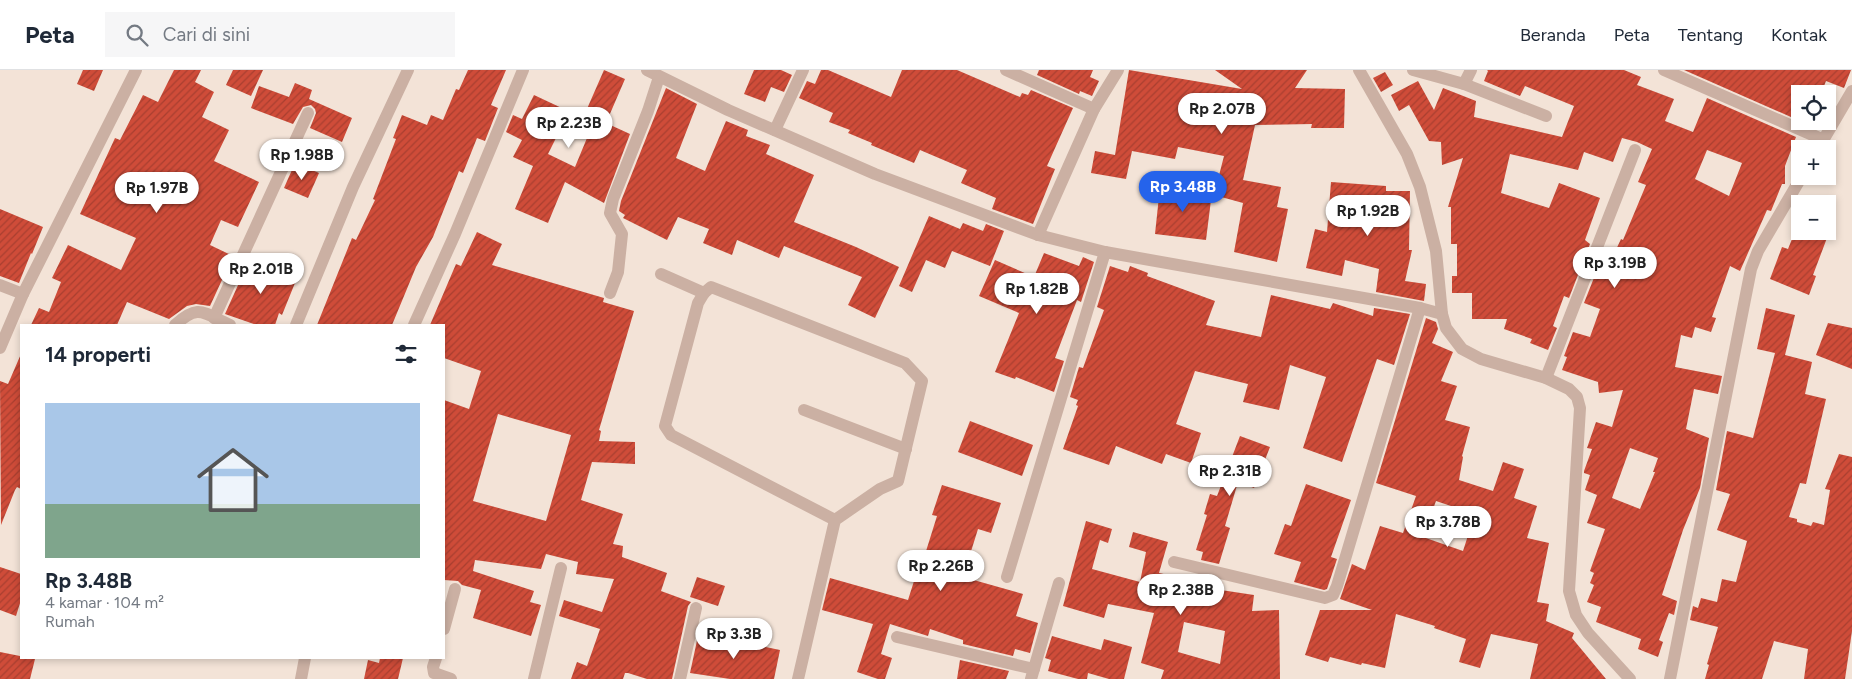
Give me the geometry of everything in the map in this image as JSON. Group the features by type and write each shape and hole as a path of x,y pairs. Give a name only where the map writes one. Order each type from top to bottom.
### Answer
{"street":[{"path":"0,348 23,294 136,70"},
{"path":"296,324 354,187 408,70"},
{"path":"414,324 455,234 522,70"},
{"path":"647,70 728,110 875,174 1038,235 1105,252 1420,308 1442,314"},
{"path":"775,130 803,70"},
{"path":"1006,70 1094,110"},
{"path":"1038,235 1094,110 1118,70"},
{"path":"1359,70 1407,154 1420,187 1436,251 1442,314 1446,328 1462,349 1481,359 1546,378 1569,388 1577,397 1580,408 1569,591 1576,615 1588,633 1630,679"},
{"path":"1413,70 1464,84 1546,116"},
{"path":"1464,84 1471,70"},
{"path":"1664,70 1813,140"},
{"path":"610,294 618,272 622,234 610,213 613,199 648,111 659,77"},
{"path":"1823,140 1852,92"},
{"path":"214,318 308,113"},
{"path":"1546,378 1635,150"},
{"path":"1670,679 1751,269 1758,251 1797,185"},
{"path":"1007,577 1105,252"},
{"path":"661,274 704,292"},
{"path":"0,285 23,294"},
{"path":"798,679 835,520 880,489 898,481 922,381 905,363 711,286 704,292 698,303 665,426 671,435 835,520"},
{"path":"1174,562 1325,598 1332,595 1337,586 1420,308"},
{"path":"176,324 193,311 199,311 228,324"},
{"path":"804,410 906,449"},
{"path":"534,679 561,568"},
{"path":"897,637 1035,676 1059,583"},
{"path":"445,625 455,589"},
{"path":"680,679 696,608"},
{"path":"301,679 305,659"},
{"path":"436,659 433,667 434,673 451,679"}],"building":[{"path":"83,70 103,70 94,91 77,84"},
{"path":"174,70 201,70 195,82 214,92 202,117 229,130 214,161 259,182 238,227 221,220 210,245 233,256 210,306 196,304 187,306 169,319 127,302 117,324 31,324 39,308 49,312 61,282 52,278 68,245 121,270 136,238 80,214 115,138 120,140 143,95 158,102"},
{"path":"233,70 263,70 251,96 226,85"},
{"path":"468,70 506,70 491,105 498,108 485,141 477,138 463,173 459,171 433,237 416,267 392,324 317,324 352,238 356,240 375,200 373,199 396,139 393,138 402,115 427,125 431,115 443,120 456,89 459,90"},
{"path":"604,70 625,79 606,123 630,134 604,203 565,182 548,223 515,209 533,166 513,157 522,140 506,132 513,115 522,119 534,95 583,118","holes":["562,126 587,138 575,167 548,154"]},
{"path":"754,70 781,70 792,75 784,92 771,87 765,102 744,94"},
{"path":"821,70 828,70 891,97 902,70 957,70 1020,97 1022,93 1028,95 1031,90 1073,108 1047,166 1055,169 1033,224 992,209 996,198 961,183 967,170 920,150 914,163 871,145 872,143 848,133 850,130 829,122 833,113 799,98 807,81 815,84"},
{"path":"1039,70 1093,70 1090,77 1099,81 1092,96 1080,91 1079,94 1037,75"},
{"path":"1129,70 1242,89 1215,70 1307,70 1295,88 1345,89 1344,128 1311,128 1312,124 1255,125 1243,180 1281,187 1277,207 1288,209 1277,262 1234,252 1243,203 1214,195 1224,156 1178,147 1175,159 1132,151 1126,179 1091,173 1095,151 1115,155"},
{"path":"1487,70 1624,70 1641,77 1637,85 1674,99 1665,121 1693,132 1707,98 1796,137 1795,140 1791,140 1791,150 1785,166 1785,184 1782,184 1771,211 1767,210 1740,271 1730,266 1712,317 1716,318 1711,332 1695,327 1692,338 1681,335 1675,367 1722,376 1718,394 1694,389 1686,429 1709,438 1700,488 1683,530 1662,595 1677,601 1674,615 1669,613 1659,640 1663,642 1658,657 1638,649 1641,639 1596,622 1601,607 1587,602 1594,585 1590,583 1594,573 1590,571 1605,529 1587,523 1597,495 1585,490 1590,475 1584,473 1584,471 1592,449 1587,448 1596,422 1612,427 1623,390 1599,393 1598,382 1562,370 1567,357 1564,356 1573,332 1590,337 1600,309 1584,303 1605,250 1614,254 1621,239 1623,240 1646,185 1638,182 1652,149 1622,138 1613,162 1584,152 1578,170 1510,154 1501,193 1549,208 1559,183 1600,198 1585,240 1590,244 1569,298 1564,296 1553,326 1557,328 1548,350 1530,343 1532,339 1504,329 1507,319 1472,319 1472,293 1452,293 1452,276 1457,276 1457,244 1451,244 1451,207 1448,207 1463,158 1442,165 1441,142 1429,141 1409,105 1399,111 1391,95 1418,81 1434,110 1443,88 1476,101 1474,117 1562,137 1574,106 1525,86 1520,96 1484,81","holes":["1707,150 1742,163 1729,196 1695,179","1630,448 1658,458 1653,472 1655,472 1640,509 1612,498"]},
{"path":"1684,70 1851,70 1844,88 1826,81 1824,85 1791,85 1791,117"},
{"path":"1385,72 1393,85 1381,92 1373,78"},
{"path":"295,83 312,90 309,99 352,118 342,142 310,128 316,113 311,105 303,107 293,124 251,108 259,86 289,97"},
{"path":"666,88 697,104 676,158 705,171 726,121 748,130 746,136 770,145 766,154 814,175 794,222 899,267 875,318 848,305 862,277 784,246 779,258 737,240 732,255 703,243 709,229 678,217 667,240 623,218 625,215 619,211 621,201"},
{"path":"295,163 319,173 308,198 284,188"},
{"path":"1331,182 1386,186 1386,191 1410,191 1409,250 1412,250 1405,281 1426,284 1424,301 1376,292 1379,269 1345,260 1342,276 1306,268 1315,229 1327,232"},
{"path":"1160,187 1212,192 1206,240 1155,234"},
{"path":"0,209 43,227 19,283 0,276"},
{"path":"929,216 960,229 963,223 983,231 986,224 1004,231 990,266 952,251 945,268 926,260 912,292 899,286"},
{"path":"477,232 502,244 492,265 604,298 603,302 634,311 599,430 601,431 599,441 635,442 635,464 592,462 581,500 623,514 613,544 623,546 622,557 667,573 661,591 691,602 688,606 672,679 647,679 625,673 623,679 571,679 577,662 587,666 600,629 559,616 564,600 602,612 614,579 576,574 578,562 546,554 541,569 475,560 473,571 534,591 530,602 541,605 531,636 473,618 481,590 462,585 458,581 445,580 445,400 469,409 481,371 445,358 445,324 430,324 456,264 461,266","holes":["498,414 571,435 546,521 473,501"]},
{"path":"1792,240 1826,240 1813,275 1816,276 1809,295 1770,279 1782,247 1788,249"},
{"path":"1044,253 1079,266 1083,257 1094,262 1081,302 1077,300 1055,358 1064,361 1054,392 1016,377 1015,379 995,372 1019,313 979,296 995,260 1034,277"},
{"path":"252,260 297,278 282,315 279,313 275,324 254,324 225,314 248,263 250,265"},
{"path":"1110,266 1128,272 1130,266 1148,273 1147,276 1215,301 1206,325 1261,337 1271,295 1330,309 1333,303 1373,316 1374,308 1410,314 1394,365 1377,359 1342,462 1303,448 1326,377 1290,365 1279,410 1243,402 1248,384 1195,371 1176,424 1201,433 1191,463 1166,454 1162,464 1116,446 1109,465 1063,449 1078,406 1076,405 1078,400 1070,397 1079,367 1083,368 1104,310 1097,307"},
{"path":"1766,308 1795,315 1785,355 1812,362 1805,394 1826,399 1806,484 1800,483 1789,517 1797,519 1797,522 1811,526 1813,522 1824,525 1830,490 1825,489 1839,454 1852,457 1852,631 1845,679 1804,679 1808,649 1774,641 1762,679 1705,679 1709,665 1707,664 1718,627 1690,620 1693,606 1698,608 1701,598 1717,602 1722,579 1736,582 1747,541 1717,530 1730,494 1716,490 1727,431 1753,438 1775,353 1757,349"},
{"path":"1426,318 1436,322 1438,329 1432,343 1453,352 1441,381 1457,386 1445,420 1470,427 1462,456 1459,480 1493,491 1503,462 1524,469 1514,498 1537,506 1527,538 1549,543 1537,602 1549,604 1546,621 1574,633 1572,638 1606,679 1530,679 1538,644 1491,634 1480,668 1459,662 1466,639 1434,628 1435,626 1396,614 1385,668 1362,663 1361,665 1330,657 1328,662 1305,655 1320,610 1372,610 1340,599 1352,564 1365,570 1380,526 1403,533 1416,496 1376,483","holes":["1436,501 1475,514 1463,551 1423,537"]},
{"path":"1828,323 1852,328 1852,369 1816,355"},
{"path":"20,356 20,488 17,487 15,490 1,525 0,381 8,384"},
{"path":"970,421 1033,445 1022,476 958,452"},
{"path":"1240,436 1270,447 1254,488 1238,482 1225,526 1230,528 1219,564 1201,560 1203,552 1196,550 1207,515 1204,514 1210,494 1217,496"},
{"path":"1306,484 1351,500 1331,557 1337,559 1327,589 1324,590 1294,582 1301,562 1274,554 1285,524 1291,526"},
{"path":"942,485 1001,503 991,533 978,529 963,577 1023,594 1016,616 1038,623 1030,653 1015,649 1013,656 963,644 963,640 930,629 928,636 890,624 881,654 892,658 885,679 878,679 857,672 873,624 822,610 830,578 908,600 915,578 917,579 937,516 932,515"},
{"path":"1086,521 1112,529 1108,543 1100,540 1092,569 1140,582 1146,552 1129,547 1133,532 1168,542 1159,573 1197,581 1198,576 1214,580 1223,583 1221,590 1254,595 1252,611 1279,610 1280,679 1161,679 1164,670 1141,663 1154,613 1108,604 1104,618 1063,606","holes":["1184,622 1225,631 1220,664 1178,652"]},
{"path":"0,567 20,574 20,603 16,616 0,610"},
{"path":"697,577 725,586 718,606 690,597"},
{"path":"698,636 738,643 738,641 780,650 774,679 730,679 690,673"},
{"path":"1052,636 1101,650 1104,639 1132,647 1124,679 1109,679 1088,673 1087,679 1078,679 1048,671 1051,660 1045,658"},
{"path":"0,652 20,656 20,659 35,659 30,679 0,679"},
{"path":"380,659 403,659 398,679 364,679 368,660 379,663"},
{"path":"960,660 1009,671 1006,679 957,679"}]}
